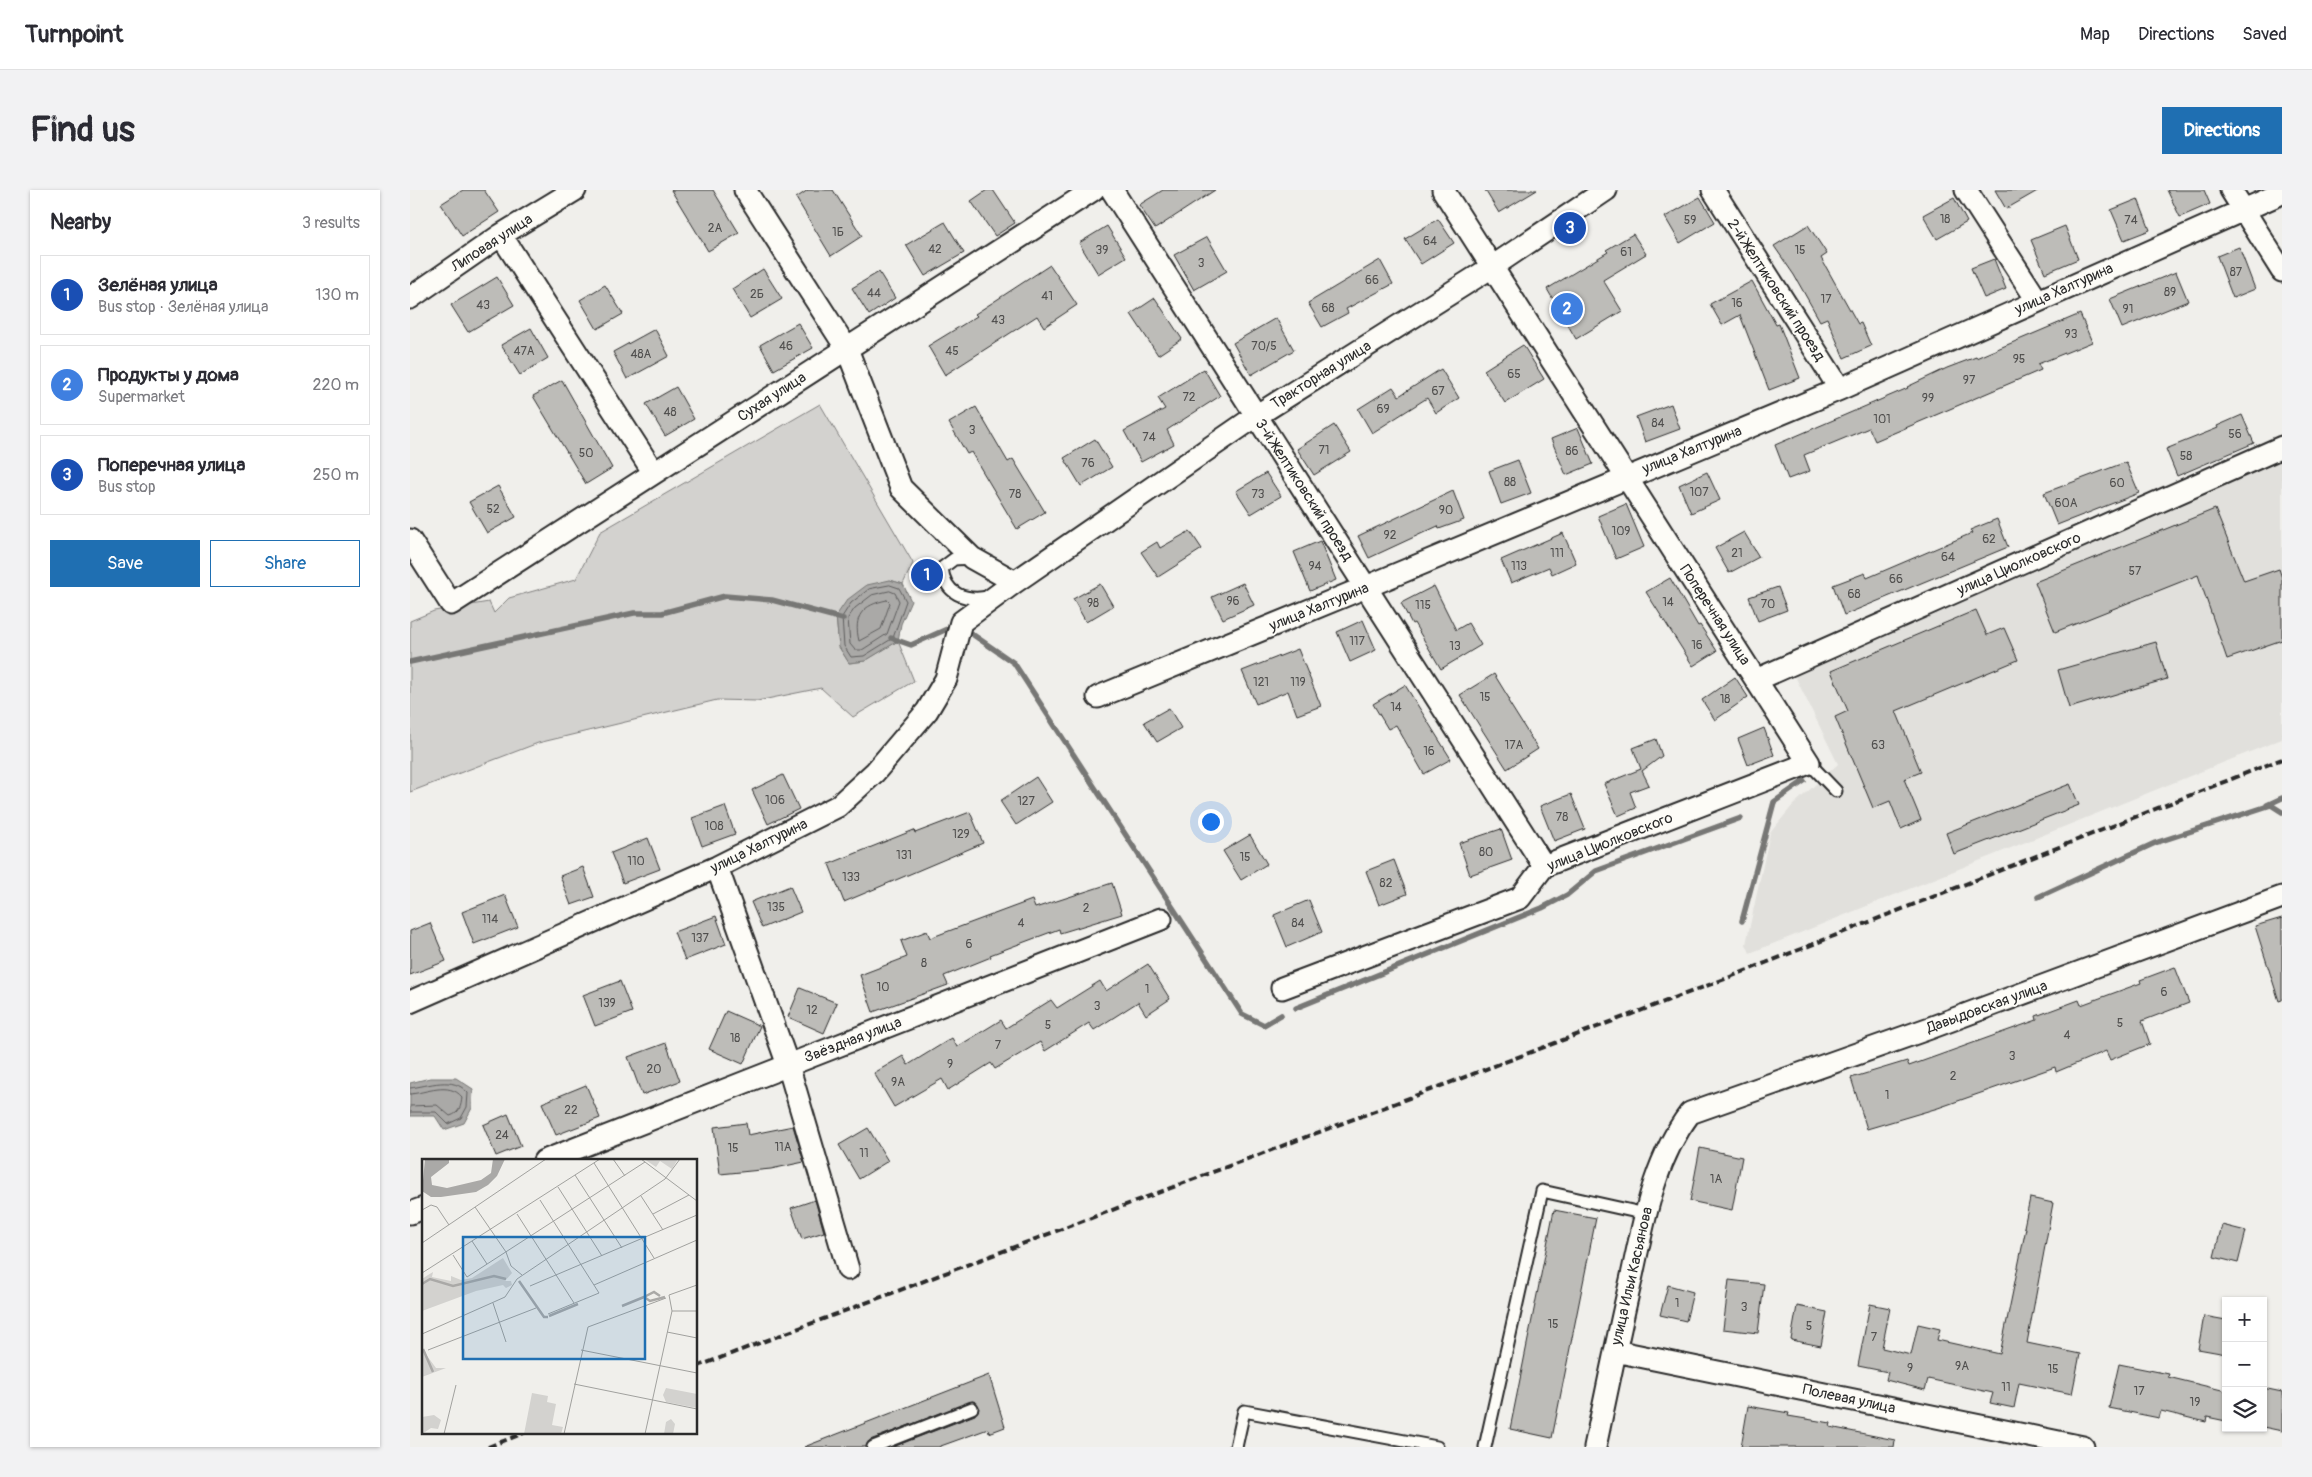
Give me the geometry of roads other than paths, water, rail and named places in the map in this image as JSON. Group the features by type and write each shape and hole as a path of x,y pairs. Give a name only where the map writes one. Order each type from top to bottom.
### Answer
{"street":[{"name":"Липовая улица","path":"410,298 501,235 575,190"},
{"path":"745,190 847,349 901,488 972,558 1015,582"},
{"name":"Сухая улица","path":"410,540 451,604 1093,190"},
{"name":"3-й Желтиковский проезд","path":"1112,190 1544,866"},
{"name":"Поперечная улица","path":"1443,190 1809,763"},
{"name":"Тракторная улица","path":"1015,582 1256,416 1492,267 1606,190"},
{"name":"2-й Желтиковский проезд","path":"1713,190 1840,389"},
{"path":"1966,190 2037,300"},
{"path":"2231,190 2282,271"},
{"name":"улица Халтурина","path":"1098,696 1366,587 1840,389 2037,300 2282,193"},
{"path":"501,235 654,473"},
{"name":"улица Циолковского","path":"1756,680 2282,447"},
{"name":"улица Халтурина","path":"410,1002 717,867 838,806 875,772 927,711 946,679 961,622 1015,582"},
{"name":"улица Циолковского","path":"1282,988 1520,898 1544,866 1809,763"},
{"path":"717,867 788,1065 848,1269"},
{"name":"Давыдовская улица","path":"1690,1113 1930,1028 2282,897"},
{"name":"Звёздная улица","path":"549,1159 1161,919"},
{"name":"улица Ильи Касьянова","path":"1595,1447 1646,1214 1659,1166 1675,1132 1690,1113"},
{"path":"410,1213 422,1209"},
{"name":"Полевая улица","path":"1615,1351 2083,1447"}],"lane":[{"path":"972,558 954,559 942,568 944,582 956,594 975,600 996,596"},
{"path":"1809,763 1836,791"},
{"path":"1485,1447 1542,1191 1646,1214"},
{"path":"873,1447 972,1408"},
{"path":"1236,1447 1244,1411 1437,1447"}],"water":[{"path":"890,580 903,584 911,601 901,624 898,641 865,661 849,663 839,647 836,616 847,600 867,585"},
{"path":"430,1078 456,1078 473,1089 472,1108 464,1123 444,1130 435,1116 410,1116 410,1083"}],"waterway":[{"path":"410,662 634,613 662,613 725,596 772,600 843,619"},
{"path":"891,638 911,645 947,629"},
{"path":"972,634 1014,663 1242,1014 1264,1025 1281,1015"},
{"path":"1742,921 1774,802 1804,781"},
{"path":"2267,805 2282,798"},
{"path":"2038,897 2155,843 2271,805 2282,812"},
{"path":"1296,1008 1542,908 1567,895 1596,871 1741,818"}],"railway":[{"path":"698,1366 1730,977 2282,759"},
{"path":"488,1447 521,1434"}],"place":[{"name":"Поперечная улица","path":"1570,228"},
{"name":"Продукты у дома","path":"1567,309"},
{"name":"Зелёная улица","path":"927,575"}]}
